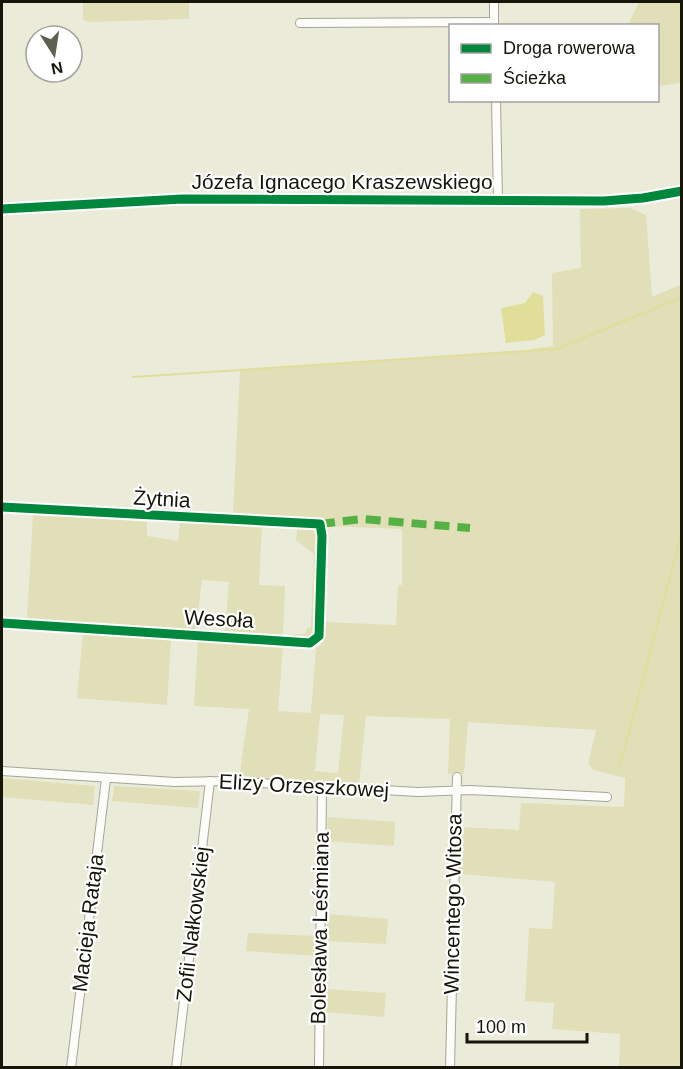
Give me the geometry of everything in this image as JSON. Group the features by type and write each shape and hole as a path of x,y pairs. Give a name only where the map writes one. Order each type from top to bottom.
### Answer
{"street":[{"path":"300,23 494,24 494,2"},
{"path":"496,102 498,201"},
{"name":"Józefa Ignacego Kraszewskiego","path":"2,209 182,199 622,200 681,191"},
{"name":"Żytnia","path":"2,507 320,524"},
{"name":"Wesoła","path":"2,623 310,643 319,636 320,524"},
{"name":"Elizy Orzeszkowej","path":"2,771 106,779 607,797"},
{"name":"Wincentego Witosa","path":"450,1068 457,777"},
{"name":"Macieja Rataja","path":"71,1068 106,779"},
{"name":"Zofii Nałkowskiej","path":"176,1068 210,781"},
{"name":"Bolesława Leśmiana","path":"319,1068 322,788"}],"green space":[{"path":"83,2 189,2 189,19 91,22 83,20"},
{"path":"639,2 681,2 681,83 659,86 659,24 628,24"},
{"path":"630,208 646,215 652,297 682,284 681,1067 619,1067 620,1034 552,1029 554,1003 525,1001 529,928 552,929 555,882 460,874 459,827 519,830 521,803 624,807 625,778 594,770 588,764 596,730 468,722 464,774 448,774 450,719 366,716 359,784 239,779 249,709 194,706 198,641 283,646 278,711 311,713 316,648 321,645 323,622 396,625 398,585 402,585 402,529 328,526 310,518 262,519 233,514 240,370 513,352 553,346 552,273 581,268 580,209","holes":["320,714 344,715 338,773 315,771"]},
{"path":"33,514 147,522 147,536 178,541 180,522 262,527 259,585 285,586 283,634 277,638 229,635 225,632 229,582 202,580 196,629 184,631 27,619"},
{"path":"298,524 316,526 319,533 314,633 310,639 293,638 293,634 306,634 307,628 311,627 314,554 296,540"},
{"path":"83,632 171,639 167,705 77,698"},
{"path":"2,778 95,786 93,805 2,797"},
{"path":"114,786 200,791 198,808 112,801"},
{"path":"328,817 395,822 394,846 327,841"},
{"path":"327,914 388,919 386,944 327,941"},
{"path":"248,933 316,936 316,956 246,951"},
{"path":"325,989 386,993 384,1017 325,1012"}],"shaded area":[{"path":"533,292 543,296 545,335 535,340 506,343 501,308 525,303"}],"waterway":[{"path":"133,377 557,349 682,297"},
{"path":"620,766 682,531"}],"marked path":[{"path":"320,524 362,519 470,528"}],"cycle path":[{"path":"2,209 182,199 604,201 643,198 682,191"},
{"path":"2,507 320,524 322,536 319,636 310,643 2,623"}]}
